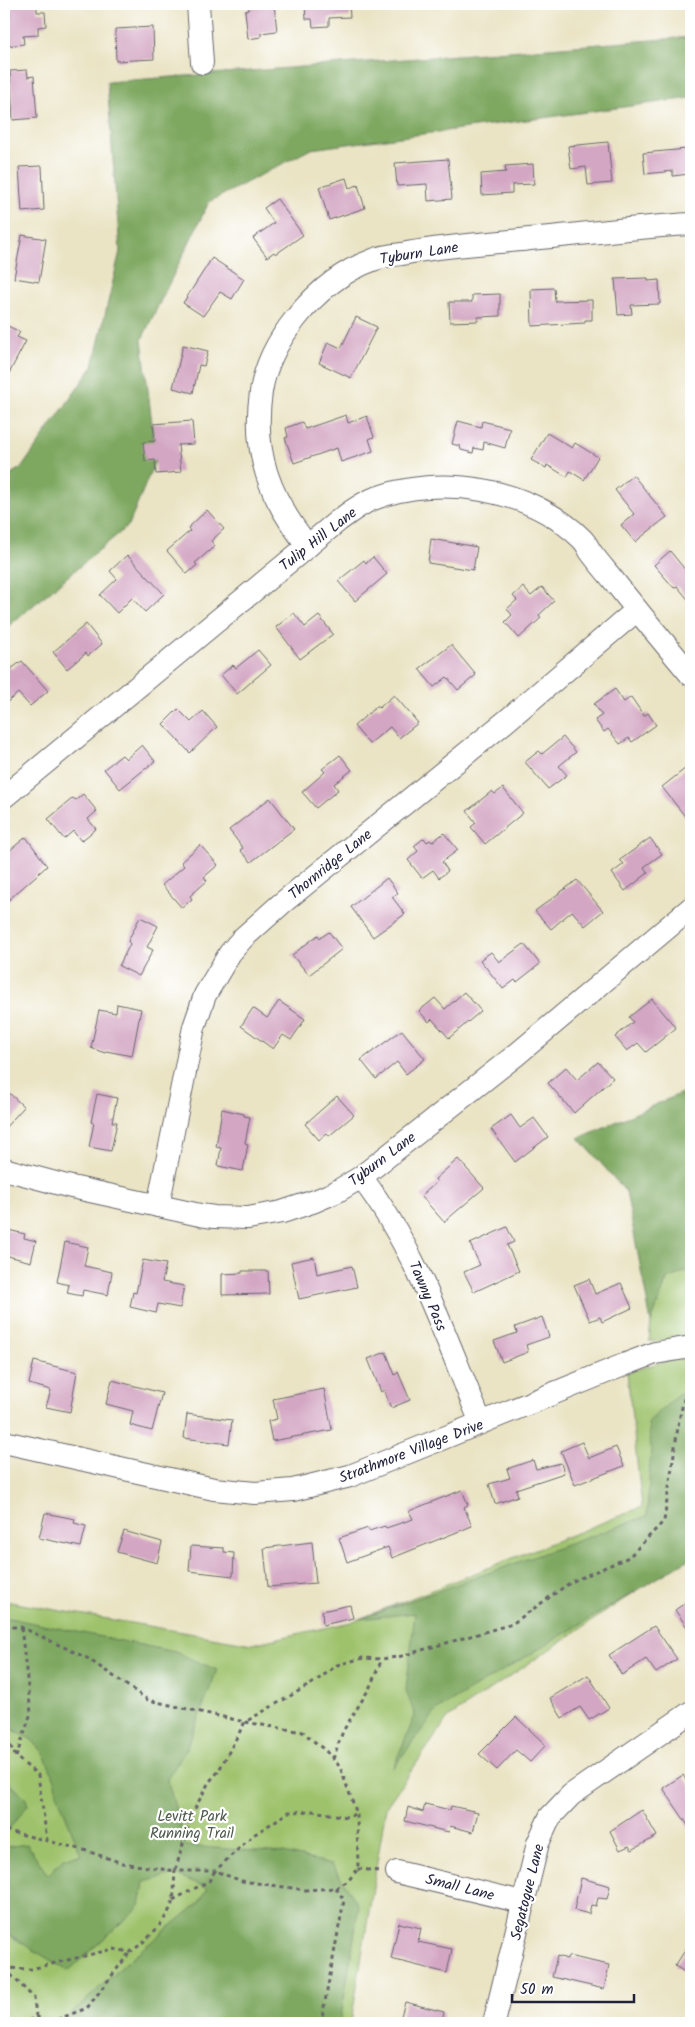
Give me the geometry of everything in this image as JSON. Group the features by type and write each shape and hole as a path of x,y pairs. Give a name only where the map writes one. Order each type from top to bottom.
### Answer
{"street":[{"path":"198,4 202,63"},
{"name":"Tyburn Lane","path":"308,546 288,522 279,505 263,463 258,440 260,400 263,378 287,329 304,308 328,285 352,269 374,259 429,248 691,224"},
{"name":"Tulip Hill Lane","path":"4,797 355,508 372,499 393,493 442,486 494,493 523,502 550,514 584,540 637,610 691,675"},
{"name":"Thornridge Lane","path":"158,1206 194,1027 205,995 230,953 243,938 288,898 505,722 637,610"},
{"name":"Tyburn Lane","path":"4,1169 67,1186 214,1217 248,1218 282,1212 315,1201 336,1192 361,1177 516,1055 691,908"},
{"name":"Tawny Pass","path":"361,1177 397,1229 416,1267 481,1423"},
{"name":"Strathmore Village Drive","path":"4,1442 214,1489 255,1493 293,1490 350,1476 655,1353 691,1347"},
{"name":"Segatogue Lane","path":"494,2023 522,1902 538,1843 550,1817 571,1795 593,1778 691,1712"},
{"name":"Small Lane","path":"398,1872 522,1902"}],"path":[{"path":"36,2016 48,2023 87,2008 130,1952 142,1944 162,1922 173,1900 174,1871 192,1814 209,1782 218,1772 245,1722 316,1681 337,1665 363,1658 382,1659 398,1657 512,1624 571,1582 629,1557 664,1521 679,1420 691,1370"},
{"path":"4,1627 21,1627 88,1658 148,1700 245,1722 303,1732 340,1767 356,1814 358,1869 348,1882 336,1888 306,1890 242,1881 215,1871 174,1871 122,1863 46,1840 4,1830"},
{"path":"16,1757 31,1713 21,1627"},
{"path":"333,1759 344,1730 368,1689 382,1659"},
{"path":"4,1743 9,1743 16,1757 38,1775 46,1840"},
{"path":"173,1900 209,1881 215,1871 252,1836 289,1812 313,1811 347,1818 356,1814"},
{"path":"321,2023 344,1900 336,1888"},
{"path":"4,1968 31,1969 113,1948 130,1952"},
{"path":"4,1968 34,1998 36,2016"},
{"path":"26,2023 36,2016"}],"green space":[{"path":"691,37 691,98 311,149 209,202 142,339 156,458 129,525 4,630 4,478 22,467 93,366 120,251 107,82"},
{"path":"691,1089 691,1269 667,1279 651,1322 626,1192 579,1138"},
{"path":"691,1269 691,1343 649,1341 651,1322 667,1279"},
{"name":"Levitt Park Running Trail","path":"691,1354 691,1554 448,1718 386,1807 351,2023 4,2023 4,1601 252,1644 351,1622 642,1507 627,1372"},
{"path":"679,1394 691,1396 691,1558 437,1710 393,1768 415,1716 406,1690 415,1613 360,1619 647,1516 651,1449 648,1422"},
{"path":"4,1617 175,1652 217,1670 186,1750 167,1779 186,1846 283,1853 332,1864 359,1906 340,2023 62,2023 130,1959 198,1904 208,1888 174,1874 144,1882 140,1906 68,1971 6,1933 4,1934 4,1845 6,1847 27,1844 48,1875 64,1858 81,1855 57,1793 56,1782 43,1752 32,1740 4,1725"},
{"path":"4,1779 25,1797 28,1805 4,1835"}],"building":[{"path":"9,4 37,4 37,12 45,12 46,26 38,27 38,35 23,36 24,44 7,46 6,19 10,18"},
{"path":"248,4 274,4 277,31 261,33 261,37 248,39 245,11 249,10"},
{"path":"305,4 349,4 350,17 329,18 329,26 313,27 312,19 306,19"},
{"path":"153,27 154,59 116,61 115,29"},
{"path":"27,70 28,77 34,76 37,118 13,120 10,71"},
{"path":"608,142 612,183 588,185 586,167 571,169 568,146"},
{"path":"687,149 689,174 673,176 673,171 645,174 643,153"},
{"path":"448,159 452,199 428,201 427,184 397,186 395,163"},
{"path":"533,164 534,184 512,185 512,193 482,195 481,174 506,172 505,166"},
{"path":"42,166 44,210 22,212 19,167"},
{"path":"346,178 349,188 358,185 365,208 329,220 319,187"},
{"path":"277,199 303,235 276,254 274,252 267,257 253,238 274,223 264,208"},
{"path":"22,235 46,239 39,282 14,278"},
{"path":"212,258 244,279 232,299 220,292 203,316 183,303"},
{"path":"648,278 648,281 659,280 660,304 631,305 632,314 618,315 615,279"},
{"path":"554,288 555,301 592,300 592,320 585,320 585,323 532,326 531,289"},
{"path":"500,294 500,316 478,317 478,321 450,322 449,302 472,302 472,295"},
{"path":"356,317 377,327 351,378 319,363 328,342 341,348"},
{"path":"4,324 20,332 17,337 26,341 4,383"},
{"path":"183,345 208,351 204,366 199,365 193,393 173,388"},
{"path":"346,415 348,423 367,416 374,437 369,439 373,451 341,462 337,448 294,463 285,438 288,437 286,428 302,422 305,429"},
{"path":"192,421 194,444 178,445 181,472 156,474 155,460 145,461 143,442 155,441 153,424"},
{"path":"458,421 481,427 482,421 510,428 505,448 484,442 483,450 474,448 473,453 461,450 460,446 452,444"},
{"path":"547,433 572,448 575,443 598,457 584,480 570,471 567,477 547,465 546,468 531,460"},
{"path":"633,475 667,517 635,542 621,525 634,514 615,490"},
{"path":"207,510 224,529 211,541 215,546 195,563 197,565 187,574 167,551 190,531 188,528"},
{"path":"431,539 477,547 473,570 428,563"},
{"path":"670,551 691,577 691,603 677,586 674,588 654,565"},
{"path":"127,555 164,594 145,612 132,598 117,613 100,595 117,579 110,571"},
{"path":"373,557 387,574 355,601 338,581 364,560 366,563"},
{"path":"523,587 531,596 542,587 554,601 539,615 541,618 519,638 505,622 512,615 507,609 517,600 513,596"},
{"path":"294,613 305,627 319,616 333,634 300,659 276,627"},
{"path":"86,624 102,644 88,656 86,653 67,669 53,652"},
{"path":"451,645 476,675 458,690 447,677 434,687 419,669"},
{"path":"258,650 271,665 237,694 221,675 233,665 236,668"},
{"path":"4,661 11,669 22,661 48,691 30,706 18,693 4,705"},
{"path":"615,689 624,702 631,697 644,716 648,713 656,725 632,742 629,738 620,744 608,729 604,732 595,720 602,715 594,704"},
{"path":"394,695 418,723 399,738 390,727 369,744 354,726 377,706 379,708"},
{"path":"178,709 191,722 203,711 217,727 190,753 163,724"},
{"path":"563,737 576,752 559,766 567,775 548,789 525,762 539,751 542,754"},
{"path":"142,745 155,761 120,789 104,769 122,755 126,759"},
{"path":"340,755 352,770 334,784 338,790 316,808 302,792 325,772 322,769"},
{"path":"691,764 691,824 662,787"},
{"path":"503,788 523,813 485,844 471,827 476,823 467,811 492,791 495,794"},
{"path":"83,794 97,811 88,819 96,829 81,841 73,831 64,839 48,819 73,798 76,800"},
{"path":"270,798 294,829 251,862 240,850 243,848 229,830"},
{"path":"444,833 458,850 442,862 448,871 439,878 433,870 422,878 408,860 418,851 414,846 424,838 427,842 430,840 432,842"},
{"path":"26,837 47,866 4,904 4,855"},
{"path":"650,838 662,854 644,867 648,873 625,891 612,873 624,864 620,860"},
{"path":"200,845 218,865 204,877 207,881 190,896 192,899 182,908 162,885 184,866 181,862"},
{"path":"387,878 398,893 392,897 405,914 373,937 351,907"},
{"path":"577,880 603,911 585,926 572,911 551,929 535,911"},
{"path":"140,917 158,926 147,947 153,950 139,976 119,966 130,944 128,941"},
{"path":"329,932 342,949 309,975 292,955 318,935 320,938"},
{"path":"524,944 540,964 517,982 515,980 503,989 480,960 491,952 499,962"},
{"path":"464,992 481,1011 449,1038 432,1019 429,1022 419,1011 435,998 445,1009"},
{"path":"652,999 676,1028 646,1052 638,1043 627,1051 615,1037 633,1022 629,1017"},
{"path":"279,1001 305,1019 291,1040 283,1035 273,1049 241,1026 253,1008 267,1018"},
{"path":"117,1004 141,1009 132,1056 106,1051 105,1053 91,1048 99,1010 116,1013"},
{"path":"402,1030 425,1059 406,1074 397,1062 376,1079 361,1060"},
{"path":"598,1062 613,1078 574,1113 548,1083 566,1067 577,1080"},
{"path":"4,1088 24,1107 4,1129"},
{"path":"97,1094 117,1098 112,1122 117,1122 111,1151 89,1147 94,1123 91,1122"},
{"path":"337,1096 354,1115 329,1136 327,1133 319,1140 305,1124"},
{"path":"222,1109 250,1117 245,1143 248,1144 243,1171 218,1166 221,1148 216,1147"},
{"path":"511,1115 520,1128 534,1118 548,1137 515,1162 491,1129"},
{"path":"458,1159 484,1188 444,1222 421,1196 437,1182 435,1179"},
{"path":"507,1227 514,1242 507,1245 519,1271 474,1292 464,1272 480,1265 470,1244"},
{"path":"4,1229 25,1234 24,1238 36,1241 31,1262 4,1255"},
{"path":"65,1242 88,1247 84,1266 112,1272 108,1295 83,1290 82,1296 67,1293 69,1285 57,1282"},
{"path":"314,1257 317,1274 352,1266 357,1287 299,1299 291,1262"},
{"path":"143,1260 166,1264 162,1282 184,1286 180,1308 158,1304 156,1313 130,1307 133,1292 136,1293"},
{"path":"242,1271 268,1271 269,1294 222,1295 222,1274 242,1273"},
{"path":"589,1279 595,1294 621,1283 632,1308 602,1322 600,1317 590,1321 574,1285"},
{"path":"542,1317 549,1337 526,1345 528,1352 502,1362 494,1341 517,1333 515,1327"},
{"path":"386,1352 395,1375 398,1372 410,1400 391,1408 384,1390 381,1392 368,1359"},
{"path":"34,1361 77,1372 70,1412 46,1407 51,1390 29,1384"},
{"path":"112,1380 162,1393 152,1431 130,1425 133,1411 106,1404"},
{"path":"324,1389 332,1430 272,1441 268,1421 277,1419 273,1399"},
{"path":"187,1414 232,1420 229,1444 184,1438"},
{"path":"582,1442 589,1458 616,1447 624,1466 575,1485 561,1451"},
{"path":"533,1460 536,1469 561,1463 564,1473 516,1489 518,1496 495,1504 489,1484 510,1478 507,1469"},
{"path":"462,1490 468,1505 464,1507 472,1526 392,1558 388,1547 347,1562 339,1538 368,1528 369,1531 385,1526 386,1528 413,1519 409,1511"},
{"path":"45,1513 75,1519 74,1523 86,1526 81,1547 39,1538"},
{"path":"124,1531 162,1542 157,1563 117,1552"},
{"path":"312,1542 316,1583 268,1587 264,1548"},
{"path":"191,1546 224,1548 224,1552 234,1553 233,1576 189,1571"},
{"path":"691,1599 691,1633 675,1610"},
{"path":"350,1605 353,1618 323,1625 322,1611"},
{"path":"654,1626 677,1659 656,1673 646,1659 622,1675 609,1655"},
{"path":"588,1675 609,1708 589,1720 580,1707 562,1718 550,1698"},
{"path":"516,1717 546,1745 530,1762 516,1750 497,1770 479,1754"},
{"path":"683,1775 691,1787 691,1830 663,1788"},
{"path":"425,1804 450,1810 451,1806 478,1812 473,1832 450,1826 449,1832 405,1821 408,1807 423,1812"},
{"path":"642,1810 657,1836 632,1850 629,1846 620,1850 610,1831"},
{"path":"581,1878 610,1886 607,1899 598,1898 596,1906 591,1905 589,1914 574,1910"},
{"path":"399,1923 421,1928 418,1942 452,1949 447,1973 391,1959"},
{"path":"691,1941 691,1976 675,1966"},
{"path":"557,1956 567,1959 568,1956 609,1965 604,1989 552,1977"},
{"path":"405,2002 444,2012 442,2023 399,2023"}]}
